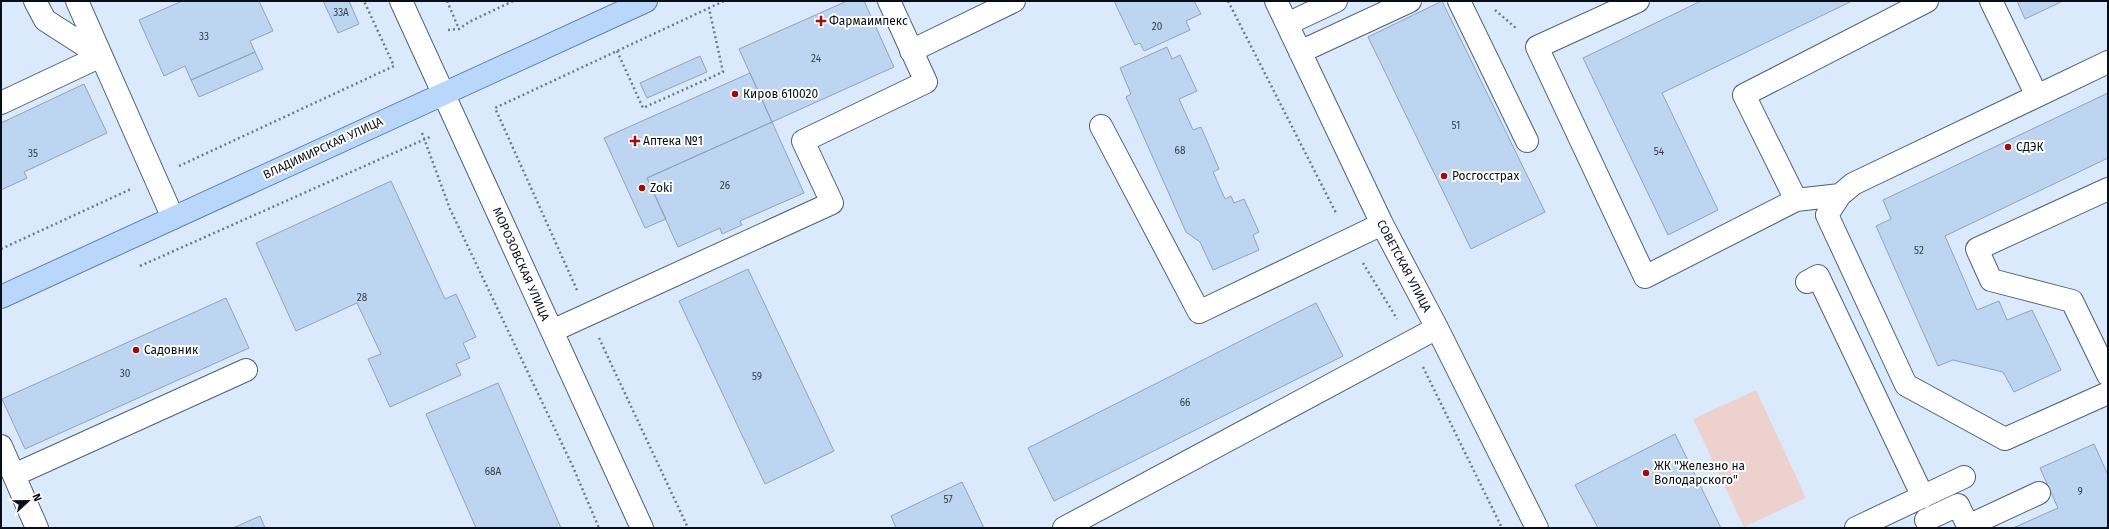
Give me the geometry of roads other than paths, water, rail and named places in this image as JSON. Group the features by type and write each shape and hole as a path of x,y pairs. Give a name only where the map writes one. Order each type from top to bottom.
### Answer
{"main road":[{"name":"ВЛАДИМИРСКАЯ УЛИЦА","path":"1,298 443,93 646,1"}],"street":[{"path":"35,1 45,20 101,56"},
{"path":"77,1 173,218"},
{"name":"МОРОЗОВСКАЯ УЛИЦА","path":"401,1 642,528"},
{"path":"552,331 832,203 803,141 926,82 890,1"},
{"path":"911,51 1014,1"},
{"name":"СОВЕТСКАЯ УЛИЦА","path":"1276,1 1382,224 1437,328 1537,528"},
{"path":"1287,24 1336,1"},
{"path":"1300,52 1410,1"},
{"path":"1459,1 1527,142"},
{"path":"1638,1 1537,47 1645,277 1796,200 1840,195"},
{"path":"1796,200 1744,94 1927,1"},
{"path":"1991,1 2037,96"},
{"path":"1,103 101,56"},
{"path":"2108,62 1853,184 1840,195 1827,214 1906,385 2005,439 2108,393"},
{"path":"1101,126 1199,312 1382,224"},
{"path":"2108,188 1977,248 1991,280 2072,301 2108,375"},
{"path":"1807,282 1818,276 1923,497"},
{"path":"1064,528 1437,328"},
{"path":"14,475 246,370"},
{"path":"1,446 14,475 30,526"},
{"path":"1856,528 1964,477"},
{"path":"1926,520 1958,505 1968,527 2039,493"}],"place":[{"name":"Фармаимпекс","path":"821,21"},
{"name":"Киров 610020","path":"735,94"},
{"name":"Аптека №1","path":"635,141"},
{"name":"СДЭК","path":"2008,147"},
{"name":"Росгосстрах","path":"1444,176"},
{"name":"Zoki","path":"642,188"},
{"name":"Садовник","path":"136,350"},
{"name":"ЖК \"Железно на Володарского\"","path":"1646,473"}]}
